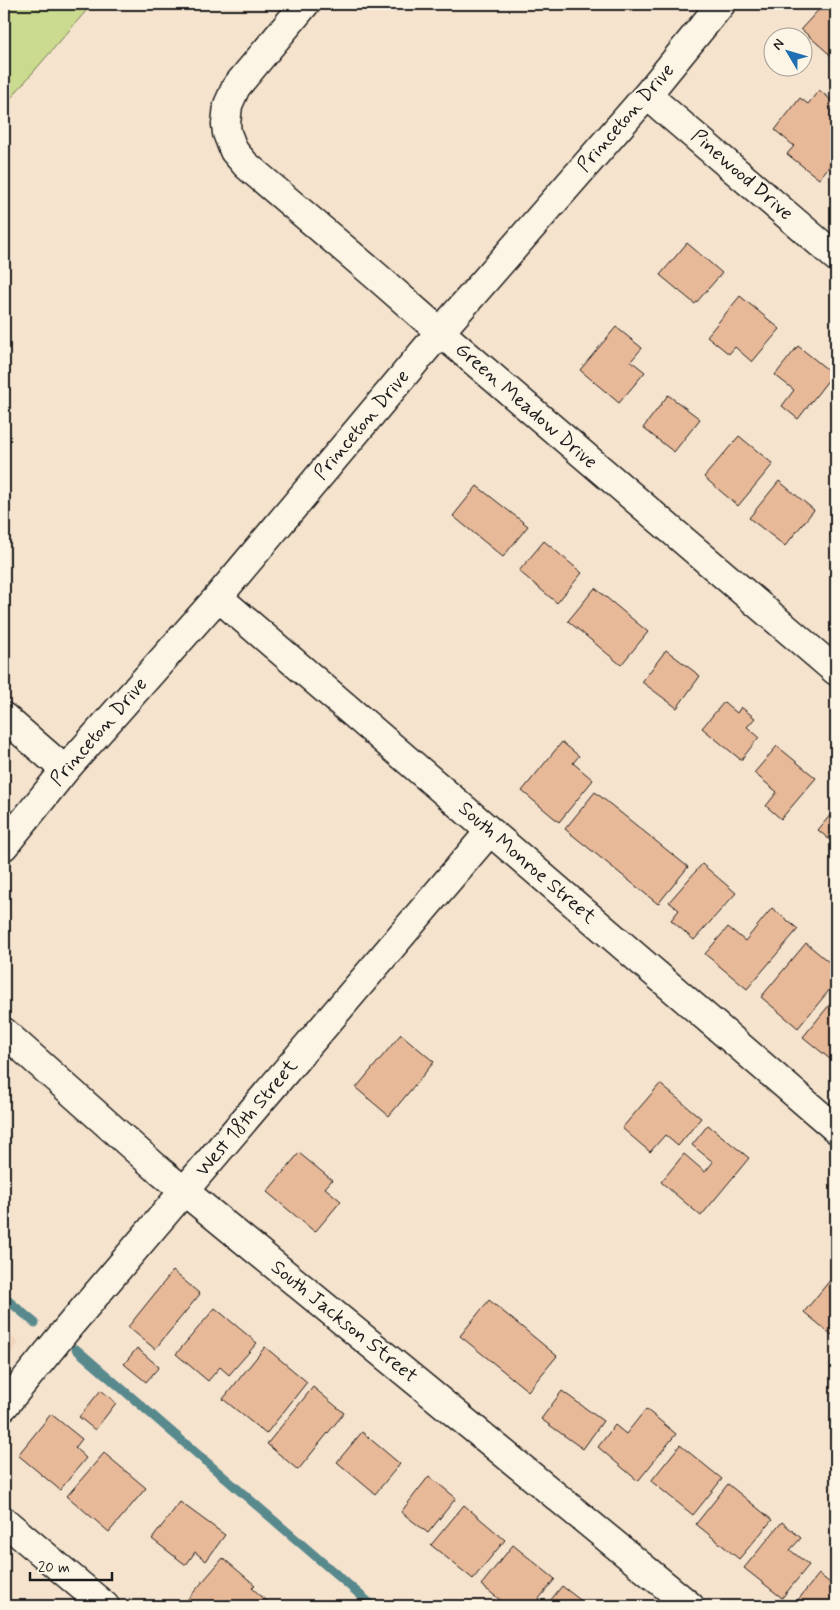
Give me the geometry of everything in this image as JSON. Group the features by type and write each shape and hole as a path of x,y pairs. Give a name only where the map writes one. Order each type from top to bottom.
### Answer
{"street":[{"name":"Green Meadow Drive","path":"305,4 236,88 228,105 226,124 227,133 234,151 246,165 836,672"},
{"name":"Princeton Drive","path":"4,846 65,770 218,597 440,332 647,95 722,4"},
{"name":"Pinewood Drive","path":"647,95 836,257"},
{"name":"South Monroe Street","path":"218,597 836,1129"},
{"path":"4,717 65,770"},
{"name":"West 18th Street","path":"4,1406 70,1324 490,832"},
{"name":"South Jackson Street","path":"4,1032 184,1192 690,1606"},
{"path":"4,1521 105,1606"}],"shaded area":[{"path":"4,1330 19,1343 4,1362"}],"green space":[{"path":"4,4 92,4 4,106"}],"building":[{"path":"824,4 836,4 836,60 812,39 812,28 802,28"},
{"path":"819,90 836,104 836,131 831,137 836,141 836,158 819,179 787,154 794,146 775,130 800,98 808,104"},
{"path":"687,243 722,273 695,304 660,275"},
{"path":"740,296 780,329 752,362 735,347 729,354 707,336"},
{"path":"616,327 642,348 631,361 645,372 619,403 580,370"},
{"path":"798,346 833,374 798,419 782,406 794,390 775,375"},
{"path":"668,395 700,419 674,452 643,428"},
{"path":"739,436 773,464 738,506 704,477"},
{"path":"779,481 814,510 785,546 749,518"},
{"path":"477,486 528,526 503,557 453,516"},
{"path":"544,541 582,573 557,603 519,571"},
{"path":"595,588 648,632 621,665 568,621"},
{"path":"666,650 700,676 677,708 642,682"},
{"path":"724,702 737,713 741,707 755,718 747,727 759,737 741,760 702,728"},
{"path":"562,742 579,756 573,763 593,780 559,822 522,791"},
{"path":"777,746 816,778 781,819 766,806 777,792 754,773"},
{"path":"595,792 688,867 658,904 565,829"},
{"path":"836,808 836,845 818,830"},
{"path":"702,864 736,893 694,940 671,920 679,910 669,902"},
{"path":"772,908 798,929 747,989 705,954 728,927 745,941"},
{"path":"806,943 836,968 836,982 798,1028 761,997"},
{"path":"836,997 836,1064 803,1037"},
{"path":"401,1034 434,1062 389,1116 356,1088"},
{"path":"660,1084 701,1118 678,1146 665,1135 650,1152 622,1128"},
{"path":"708,1125 749,1158 701,1216 661,1182 684,1154 705,1172 713,1162 692,1145"},
{"path":"299,1153 332,1180 325,1188 341,1201 315,1232 267,1192"},
{"path":"173,1271 200,1294 155,1349 128,1327"},
{"path":"836,1273 836,1330 832,1335 804,1312"},
{"path":"489,1300 557,1356 528,1391 460,1336"},
{"path":"215,1308 257,1343 229,1375 220,1367 208,1381 176,1354"},
{"path":"265,1347 307,1382 266,1434 223,1399"},
{"path":"137,1348 159,1367 146,1382 124,1364"},
{"path":"313,1387 344,1413 298,1470 267,1444"},
{"path":"101,1390 116,1403 95,1430 79,1417"},
{"path":"562,1391 603,1421 583,1449 541,1419"},
{"path":"646,1409 676,1434 638,1481 598,1447 615,1425 626,1434"},
{"path":"51,1414 82,1439 75,1448 86,1458 60,1490 18,1455"},
{"path":"362,1432 400,1464 375,1494 337,1462"},
{"path":"680,1445 722,1479 693,1515 651,1481"},
{"path":"104,1453 146,1488 109,1532 67,1496"},
{"path":"429,1476 456,1498 428,1533 401,1512"},
{"path":"728,1484 772,1520 739,1559 696,1524"},
{"path":"180,1502 225,1535 206,1561 195,1552 186,1565 152,1539"},
{"path":"464,1505 505,1540 473,1579 431,1545"},
{"path":"782,1522 801,1538 790,1550 809,1565 782,1598 744,1568"},
{"path":"513,1545 555,1579 533,1606 508,1606 481,1585"},
{"path":"223,1558 255,1585 252,1588 269,1603 266,1606 195,1606 187,1600"},
{"path":"819,1574 836,1588 836,1606 793,1606"},
{"path":"562,1586 588,1606 546,1606"}],"waterway":[{"path":"4,1297 35,1323"},
{"path":"76,1349 373,1606"}]}
